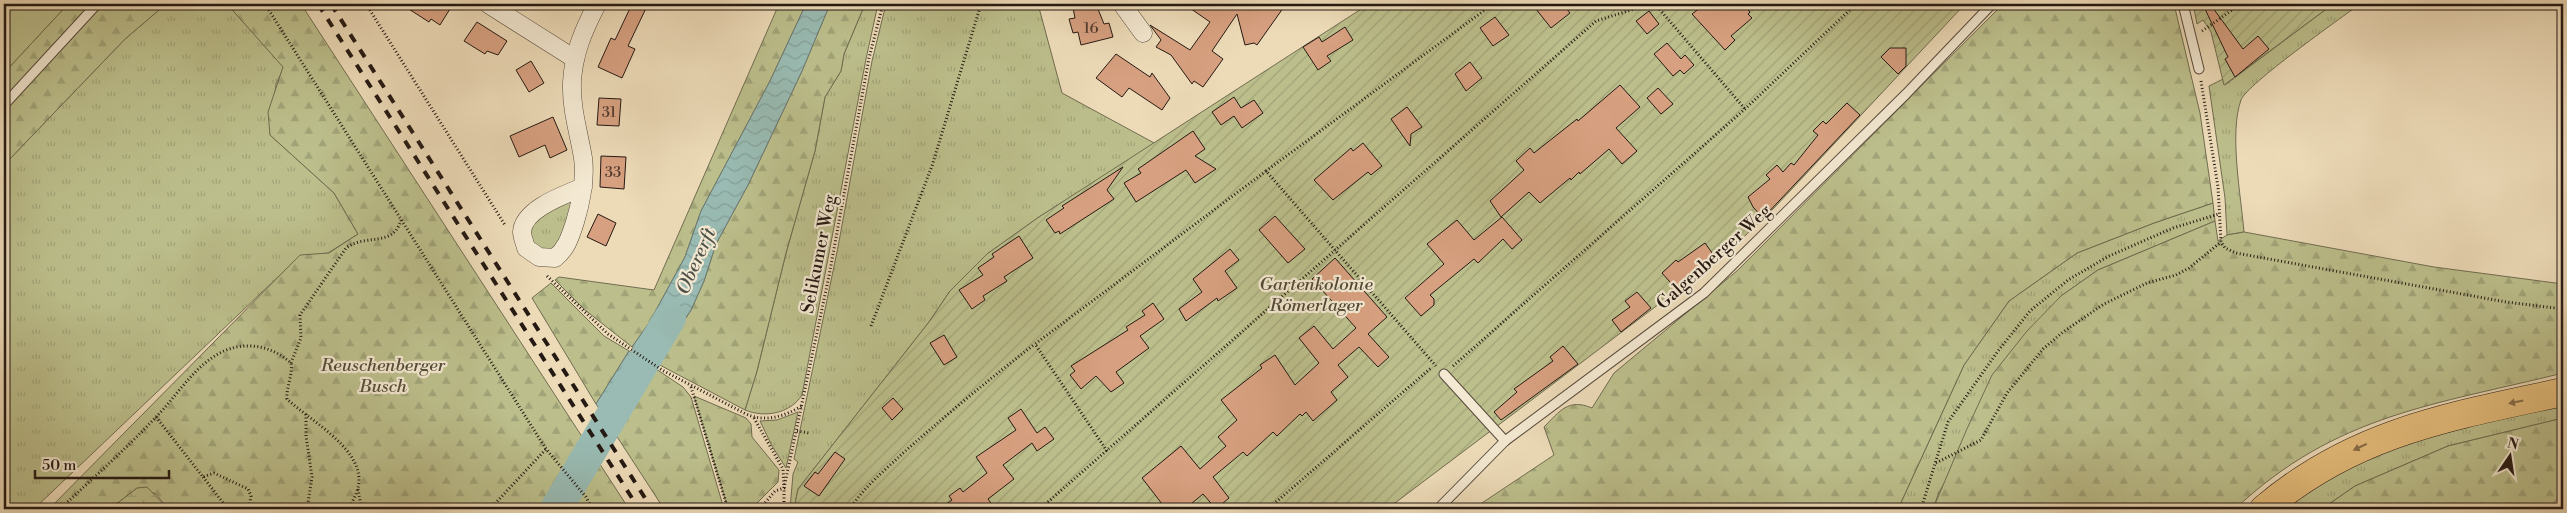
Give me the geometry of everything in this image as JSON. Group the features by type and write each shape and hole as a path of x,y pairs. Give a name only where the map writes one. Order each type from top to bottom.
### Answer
{"highway":[{"path":"2264,509 2318,470 2346,454 2396,432 2443,418 2563,392"}],"street":[{"path":"488,4 575,58"},
{"path":"583,187 584,160 574,111 572,84 575,58 582,34 597,4"},
{"path":"1122,4 1143,33"}],"lane":[{"path":"4,105 97,4"},
{"name":"Galgenberger Weg","path":"1438,509 1505,441 1704,293 1906,94 1992,4"},
{"path":"2183,4 2199,69"},
{"path":"1444,374 1505,441"}],"path":[{"path":"265,4 546,449 553,454 586,497 592,509"},
{"path":"366,4 509,232"},
{"name":"Selikumer Weg","path":"784,509 784,488 831,266 869,58 883,4"},
{"path":"872,326 932,166 981,4"},
{"path":"850,509 863,491 928,431 989,379 1266,171 1493,4"},
{"path":"1624,4 1632,9"},
{"path":"1040,509 1596,21 1650,4"},
{"path":"1655,4 1745,109"},
{"path":"1266,171 1444,374 1745,109 1856,4"},
{"path":"2192,39 2240,4"},
{"path":"2199,69 2218,187 2221,242 2225,248 2236,253 2506,302 2563,309"},
{"path":"1921,509 1948,422 1998,351 2030,311 2068,280 2109,256 2173,228 2219,214"},
{"path":"349,509 358,488 359,480 354,460 306,413 287,399 286,389 292,371 291,362 301,338 300,315 346,248 354,242 392,236 398,230 401,219"},
{"path":"1936,463 1981,440 2007,393 2043,349 2063,332 2104,304 2147,283 2176,275 2221,242"},
{"path":"541,271 608,334 662,370 691,386 754,418 765,419 789,414 802,406"},
{"path":"1035,344 1107,451"},
{"path":"60,509 156,417 201,367 224,351 252,346 279,352 291,362"},
{"path":"1268,509 1435,364"},
{"path":"691,386 728,509"},
{"path":"306,413 306,436 312,477 307,509"},
{"path":"156,417 228,509"},
{"path":"754,418 783,469 784,488 775,491 760,509"},
{"path":"797,431 809,433"},
{"path":"491,509 546,449"},
{"path":"203,477 214,474 248,489 252,496 248,509 254,509"},
{"path":"358,488 361,506 364,509"}],"green space":[{"path":"4,4 68,4 4,73"},
{"path":"68,4 166,4 125,39 4,165 4,73"},
{"path":"166,4 227,4 284,67 276,84 270,135 334,193 358,234 328,253 300,256 34,509 4,509 4,165 125,39"},
{"name":"Reuschenberger Busch","path":"227,4 301,4 629,509 168,509 156,494 137,488 110,509 49,509 300,255 329,253 358,234 334,193 270,135 268,112 283,67"},
{"path":"779,4 806,4 770,81 701,211 685,257 649,323 632,347 585,310 555,280 559,277 654,290"},
{"path":"830,4 865,4 844,54 841,71 825,97 815,151 745,410 656,363 691,310 704,281 716,244 748,185 802,71"},
{"path":"865,4 878,4 802,395 791,406 776,413 760,414 745,410 815,151 825,97 841,71 844,54"},
{"path":"886,4 1038,4 1062,93 1156,144 1039,217 987,254 950,291 929,322 798,489 794,509 790,509 793,474 798,462 794,459 838,247 872,61"},
{"name":"Gartenkolonie Römerlager","path":"1369,4 1965,4 1775,207 1728,252 1387,509 794,509 798,489 929,322 950,291 987,254 1039,217"},
{"path":"2003,4 2174,4 2200,113 2213,203 2154,223 2077,253 2009,301 1964,365 1898,509 1473,509 1554,455 1544,427 1560,411 1570,405 1577,404 1592,408 1614,373 1738,270"},
{"path":"2193,4 2333,4 2224,85 2211,32 2203,20 2197,24"},
{"path":"2333,4 2360,4 2276,66 2259,80 2241,100 2236,129 2236,147 2244,232 2227,235 2225,198 2209,86 2223,79 2225,85"},
{"path":"567,200 574,205 561,247 541,253 528,243 532,222"},
{"path":"2213,203 2215,221 2098,270 2061,296 1939,492 1933,509 1898,509 1964,365 2009,301 2077,253 2154,223"},
{"path":"2215,221 2218,241 2227,235 2244,232 2434,267 2563,284 2563,373 2430,405 2389,417 2349,433 2311,452 2273,477 2235,509 1933,509 1992,375 2027,331 2061,296 2098,270"},
{"path":"551,283 604,336 629,351 596,404 532,298"},
{"path":"653,367 683,387 691,397 724,509 664,509 614,432"},
{"path":"694,396 746,418 751,424 752,437 779,470 778,482 751,509 728,509"},
{"path":"2563,401 2563,418 2448,446 2355,486 2322,509 2276,509 2357,457"},
{"path":"798,412 786,468 772,446 760,421 777,420"},
{"path":"2563,418 2563,493 2548,509 2322,509 2355,486 2448,446"},
{"path":"147,487 168,509 110,509 137,488"}],"water":[{"path":"806,4 830,4 802,71 748,185 716,244 704,281 691,310 656,363 632,347 649,323 685,257 701,211 770,81"},
{"path":"629,351 653,367 614,432 596,404"}],"building":[{"path":"401,4 453,4 440,25 431,19 429,22"},
{"path":"632,4 648,4 628,46 635,49 622,78 598,67 611,38 615,40"},
{"path":"1096,4 1104,24 1109,23 1113,37 1081,45 1078,32 1073,33 1069,19 1075,18 1073,8"},
{"path":"1184,4 1286,4 1257,45 1254,43 1245,45 1237,14 1212,51 1223,59 1203,87 1194,81 1192,84 1171,55 1156,47 1161,40 1150,25 1190,50 1210,22"},
{"path":"1532,4 1563,4 1570,13 1551,28"},
{"path":"1705,4 1742,4 1750,12 1748,14 1752,18 1731,36 1735,40 1725,50 1692,14"},
{"path":"2210,4 2243,49 2258,36 2269,49 2235,77 2225,59 2228,57 2204,7"},
{"path":"1649,11 1659,24 1647,34 1636,21"},
{"path":"1495,17 1509,35 1493,46 1480,28"},
{"path":"477,22 507,41 498,55 487,51 485,54 464,41"},
{"path":"1345,27 1353,40 1327,56 1331,61 1318,70 1303,47 1319,37 1322,42"},
{"path":"1667,43 1681,59 1685,55 1694,65 1684,74 1680,70 1673,76 1654,54"},
{"path":"1890,48 1906,48 1906,66 1898,74 1881,57"},
{"path":"1116,54 1150,77 1152,73 1170,98 1162,110 1129,88 1122,97 1096,78"},
{"path":"531,61 544,83 529,92 516,70"},
{"path":"1470,62 1482,78 1466,91 1455,74"},
{"path":"1620,85 1640,107 1616,128 1637,151 1622,164 1609,149 1580,174 1579,172 1571,180 1570,178 1540,203 1529,192 1501,217 1490,201 1524,170 1516,161 1530,148 1534,153 1577,119 1578,121"},
{"path":"1658,88 1673,104 1661,114 1647,98"},
{"path":"1234,97 1241,108 1254,100 1263,113 1242,128 1234,116 1221,125 1212,112"},
{"path":"599,98 621,99 619,126 597,125"},
{"path":"1847,103 1860,115 1763,218 1753,207 1748,197 1770,179 1766,175 1777,165 1783,172 1791,163 1794,165 1818,135 1813,131 1823,121 1826,124"},
{"path":"1407,107 1422,127 1411,134 1410,146 1391,119"},
{"path":"553,117 567,150 550,158 545,145 519,157 510,136"},
{"path":"1193,131 1205,149 1195,156 1216,169 1195,183 1186,170 1136,202 1124,183 1141,173 1138,169"},
{"path":"1363,143 1382,166 1371,175 1368,172 1333,200 1314,180 1351,148 1353,151"},
{"path":"601,156 626,157 624,189 600,187"},
{"path":"1123,167 1107,190 1114,199 1060,234 1059,231 1055,233 1046,220 1064,208 1062,206"},
{"path":"598,214 616,223 606,246 587,237"},
{"path":"1275,216 1305,249 1288,263 1259,230"},
{"path":"1502,217 1522,240 1512,249 1503,239 1478,263 1474,259 1430,295 1434,299 1434,305 1421,316 1405,298 1444,264 1427,244 1457,220 1474,240"},
{"path":"1019,236 1033,258 1004,277 1007,281 983,296 985,300 972,309 959,290 983,275 978,268 994,257 992,254"},
{"path":"1705,243 1715,257 1690,275 1693,279 1678,291 1662,273 1676,260 1678,262"},
{"path":"1230,249 1239,260 1225,271 1237,288 1218,301 1217,298 1186,321 1179,309 1202,292 1193,279"},
{"path":"1335,258 1387,317 1368,334 1389,357 1378,367 1359,347 1338,365 1348,377 1331,392 1337,400 1313,421 1306,412 1302,416 1300,414 1277,436 1273,432 1247,456 1243,452 1213,477 1229,498 1216,509 1203,494 1185,509 1166,509 1142,478 1181,446 1200,469 1226,446 1218,437 1237,420 1221,400 1262,368 1260,365 1275,355 1295,385 1319,363 1299,338 1314,326 1333,349 1356,328 1312,279"},
{"path":"1637,292 1651,308 1621,332 1612,320 1630,307 1625,301"},
{"path":"1153,303 1164,319 1140,336 1149,348 1116,372 1124,383 1111,392 1096,376 1081,389 1070,375 1075,371 1071,366 1128,330 1126,327 1145,315 1142,311"},
{"path":"944,335 957,357 944,365 930,343"},
{"path":"1563,346 1578,364 1501,420 1494,412 1517,392 1514,389 1553,361 1550,357"},
{"path":"893,398 903,409 892,420 882,408"},
{"path":"1021,409 1037,433 1045,427 1054,439 1037,451 1032,443 1003,465 1014,479 988,499 995,509 940,509 952,500 949,496 960,488 963,492 987,473 976,457 1016,430 1008,418"},
{"path":"835,452 845,459 819,496 804,486 815,472 818,474"}],"waterway":[{"name":"Obererft","path":"556,509 670,318"}],"railway":[{"path":"318,4 639,509"},
{"path":"331,4 652,509"}]}
